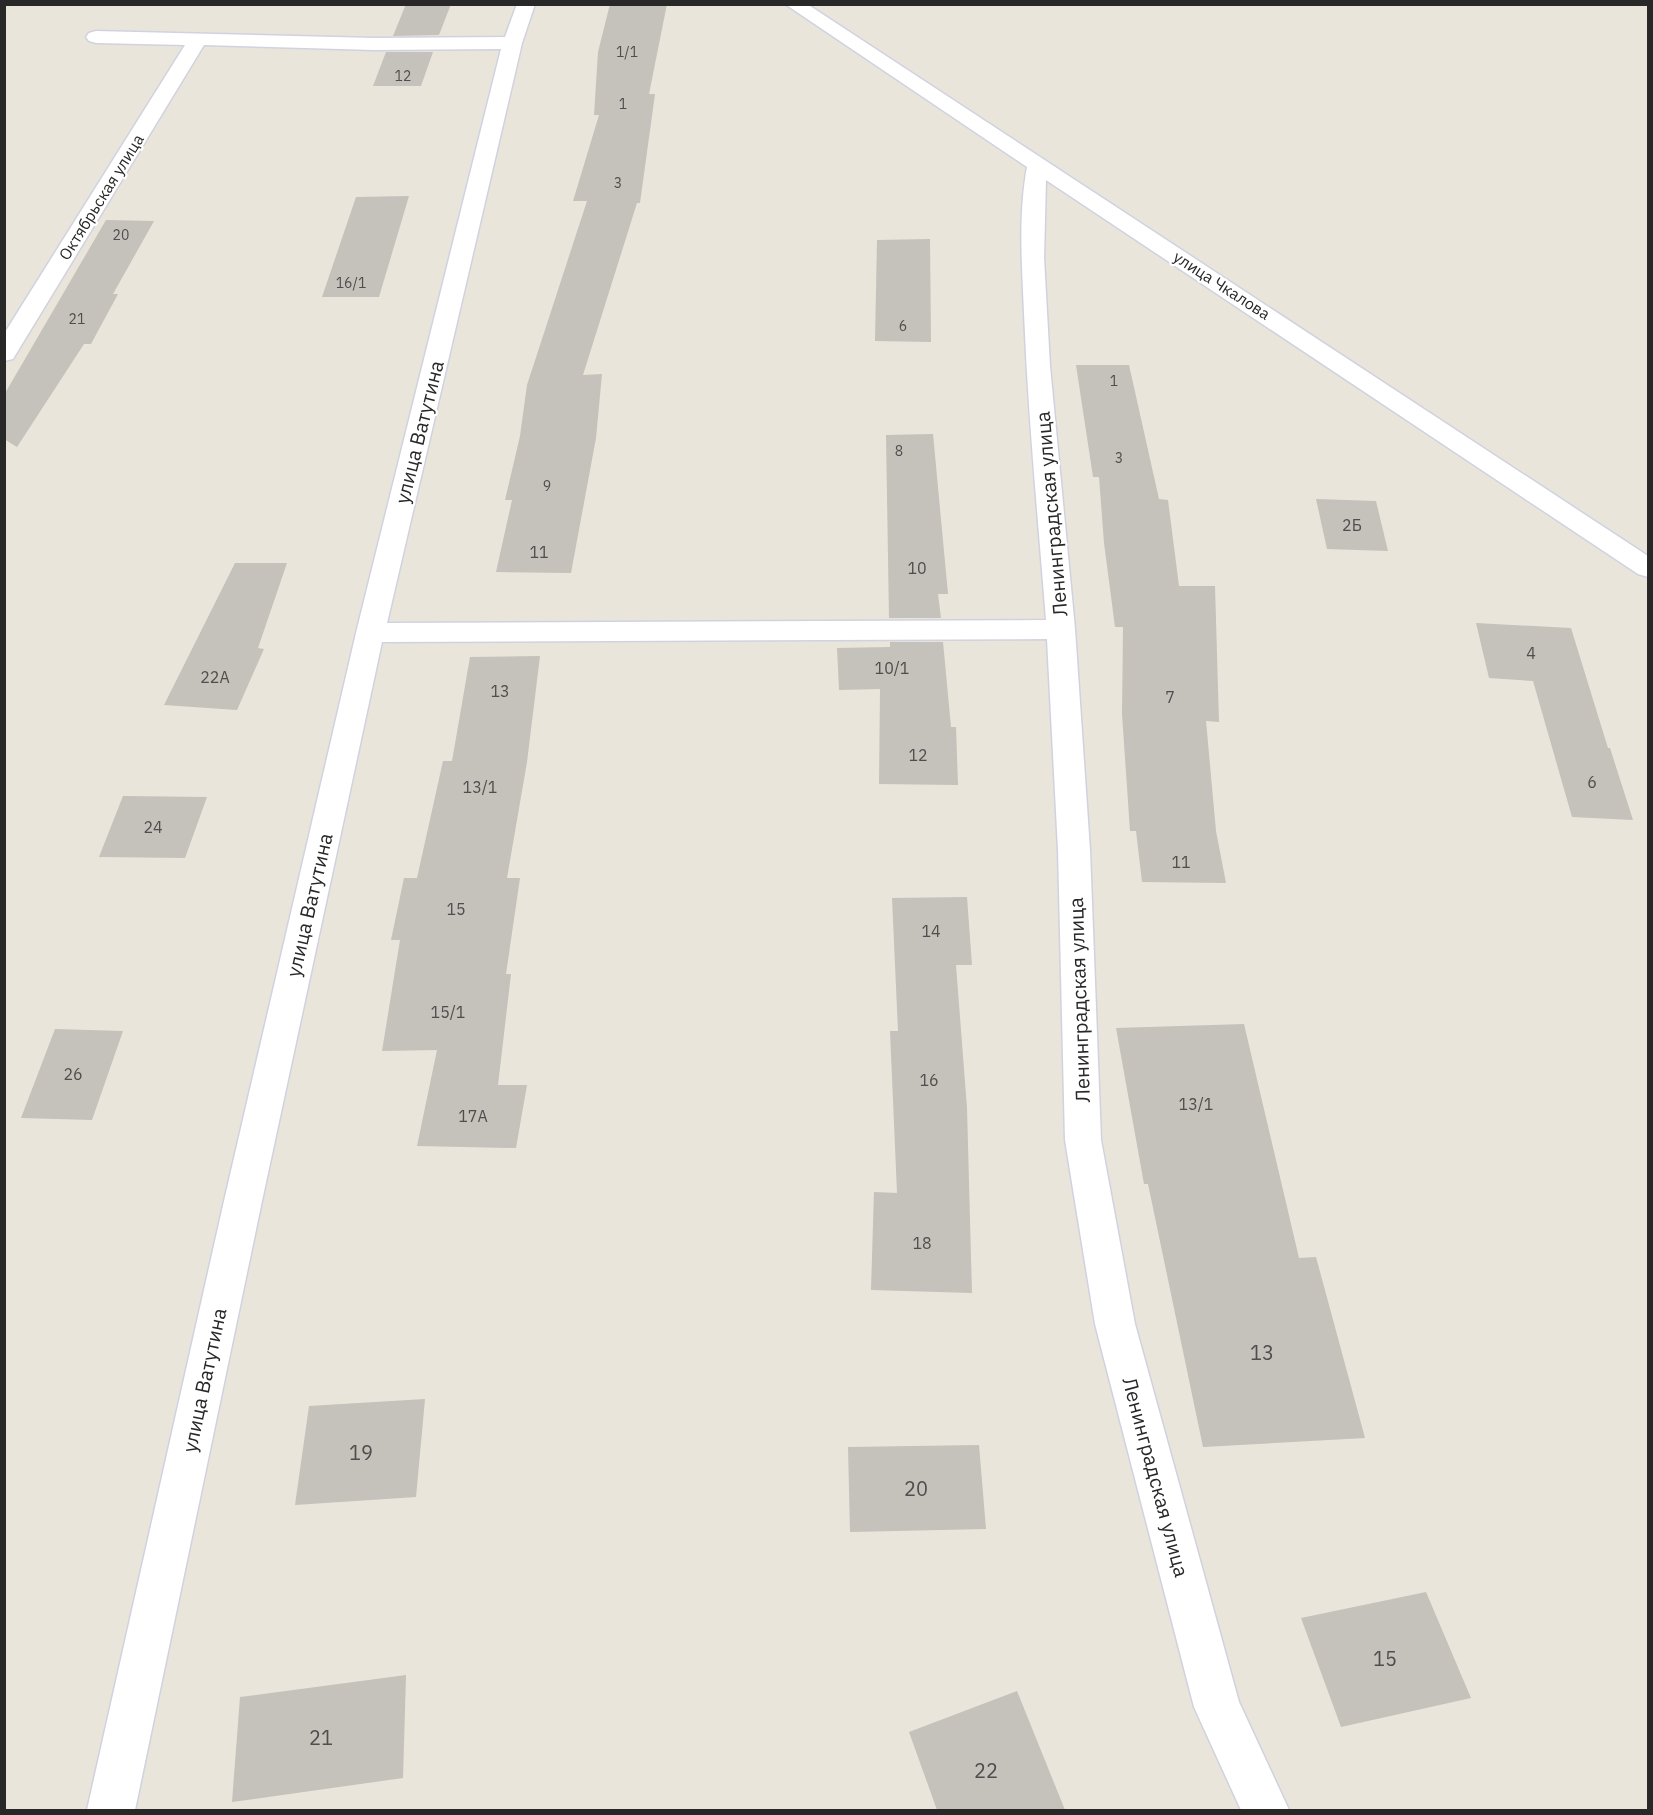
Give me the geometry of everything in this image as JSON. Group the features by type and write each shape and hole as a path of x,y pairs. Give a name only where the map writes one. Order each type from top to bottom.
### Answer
{"street":[{"name":"улица Ватутина","path":"111,1810 248,1178 370,633 512,43 526,4"},
{"name":"улица Чкалова","path":"794,4 1648,568"},
{"path":"96,37 374,44 512,43"},
{"name":"Октябрьская улица","path":"4,354 198,40"},
{"name":"Ленинградская улица","path":"1038,164 1033,191 1033,258 1038,366 1061,629 1074,850 1083,1140 1115,1323 1217,1707 1264,1810"},
{"path":"370,633 1061,629"}],"building":[{"path":"406,4 451,4 439,35 393,36"},
{"path":"610,4 667,4 649,94 655,94 640,203 637,203 583,375 602,374 596,438 571,573 496,572 512,500 505,500 520,436 527,385 587,201 573,201 599,115 594,115 598,52"},
{"path":"386,52 433,52 421,86 373,86"},
{"path":"409,196 379,297 322,297 356,197"},
{"path":"106,220 154,221 113,294 118,294 91,344 84,344 17,447 4,439 4,395"},
{"path":"930,239 931,342 875,341 877,240"},
{"path":"1076,365 1129,365 1159,499 1168,500 1179,586 1215,586 1219,722 1206,721 1216,831 1226,883 1142,882 1136,831 1130,831 1122,714 1123,627 1115,627 1104,543 1099,477 1093,477"},
{"path":"933,434 948,594 938,594 941,618 889,618 886,435"},
{"path":"1316,499 1376,501 1388,551 1327,549"},
{"path":"235,563 287,563 258,648 264,649 237,710 164,705"},
{"path":"1476,623 1571,628 1633,820 1572,817 1533,681 1489,678"},
{"path":"890,642 943,642 951,727 956,727 958,785 879,784 880,689 839,690 837,648 890,647"},
{"path":"540,656 527,762 507,878 520,878 506,974 511,974 498,1085 527,1085 516,1148 417,1146 437,1050 382,1051 400,940 391,940 404,878 417,878 443,761 452,761 470,657"},
{"path":"123,796 207,797 185,858 99,857"},
{"path":"967,897 972,965 956,965 967,1108 972,1293 871,1290 874,1192 897,1193 890,1031 898,1031 892,898"},
{"path":"1244,1024 1299,1258 1316,1257 1365,1438 1203,1447 1148,1184 1144,1184 1116,1028"},
{"path":"55,1029 123,1031 92,1120 21,1118"},
{"path":"425,1399 416,1497 295,1505 309,1406"},
{"path":"979,1445 986,1529 850,1532 848,1447"},
{"path":"1426,1592 1471,1698 1341,1727 1301,1618"},
{"path":"406,1675 403,1778 232,1802 240,1697"},
{"path":"1017,1691 1065,1810 937,1810 909,1732"}]}
